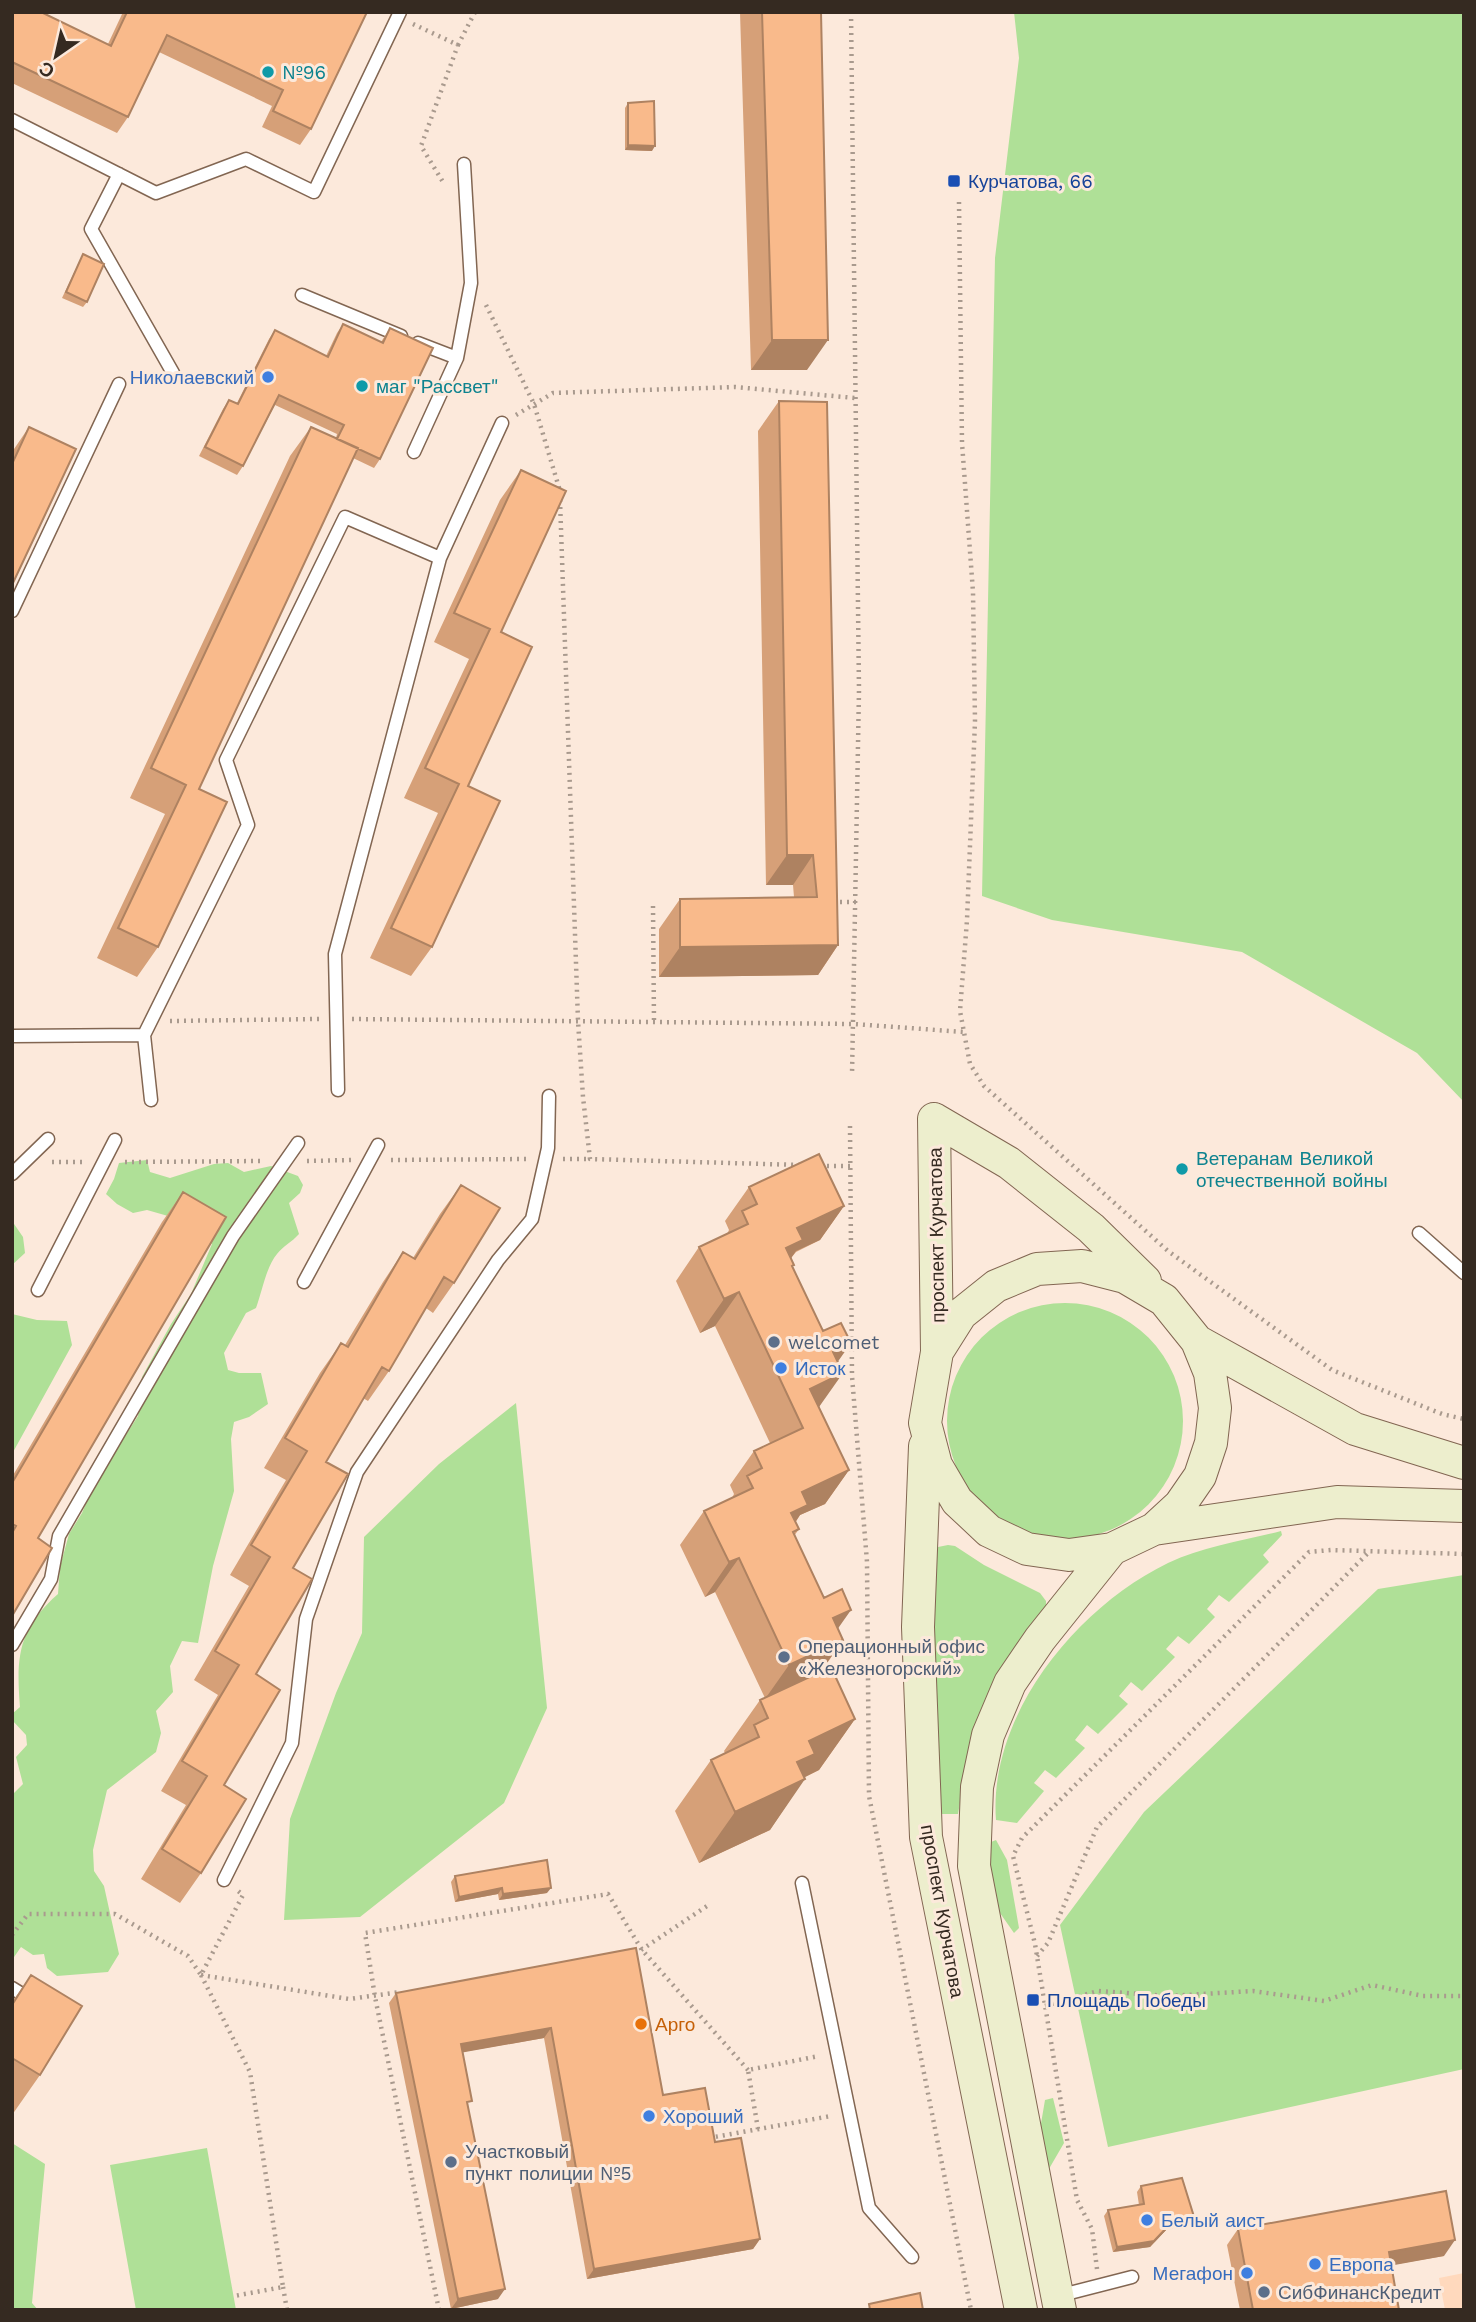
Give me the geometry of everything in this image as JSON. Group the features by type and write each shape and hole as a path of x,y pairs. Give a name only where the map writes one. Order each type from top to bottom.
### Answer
{"main road":[{"name":"проспект Курчатова","path":"1021,2310 926,1837 918,1627 925,1423 937,1352 934,1119 1009,1163 1091,1228 1164,1300"},
{"path":"937,1352 961,1314 996,1286 1037,1269 1082,1266 1125,1277 1164,1300 1197,1341 1210,1373 1215,1408 1211,1443 1199,1476 1180,1505 1154,1529"},
{"path":"1197,1341 1355,1429 1464,1463"},
{"path":"925,1423 936,1465 957,1502 989,1531 1027,1549 1059,1554 1112,1549 1154,1529 1337,1502 1464,1507"},
{"name":"проспект Курчатова","path":"1058,2303 974,1866 977,1787 988,1735 1010,1684 1040,1639 1112,1549"}],"lane":[{"path":"12,120 156,193 246,159 314,192 399,15"},
{"path":"414,452 457,358 471,283 464,164"},
{"path":"119,174 91,229 173,373"},
{"path":"302,295 457,358"},
{"path":"12,611 120,384"},
{"path":"338,1090 335,954 440,558 502,423"},
{"path":"151,1100 145,1035 248,825 226,760 345,517 440,558"},
{"path":"12,1036 145,1035"},
{"path":"224,1880 292,1743 306,1619 357,1472 498,1260 532,1219 548,1148 549,1096"},
{"path":"12,1174 48,1139"},
{"path":"38,1290 115,1140"},
{"path":"12,1645 51,1579 59,1536 233,1236 298,1143"},
{"path":"304,1282 378,1145"},
{"path":"1419,1233 1464,1273"},
{"path":"802,1883 869,2207 912,2257"},
{"path":"12,1988 43,2007"},
{"path":"1058,2303 1100,2285 1132,2277"}],"path":[{"path":"443,181 421,146 458,45 475,12"},
{"path":"850,12 859,690 852,1075"},
{"path":"399,15 458,45"},
{"path":"958,202 962,443 974,592 975,721 967,920 960,1011 970,1064 984,1086 1168,1251 1332,1370 1443,1414 1464,1419"},
{"path":"480,293 534,404 560,490 579,1021 590,1159 850,1167"},
{"path":"502,423 554,393 735,387 855,398"},
{"path":"830,902 857,902"},
{"path":"653,906 654,1022"},
{"path":"152,1021 337,1019 854,1024 964,1032"},
{"path":"850,1126 852,1376 867,1562 869,1796 971,2310"},
{"path":"1100,2285 1092,2230 1077,2200 1037,1956 1013,1856 1022,1838 1309,1552 1331,1550 1464,1554"},
{"path":"1037,1956 1048,1943 1097,1827 1369,1551"},
{"path":"201,1975 243,1895 224,1880"},
{"path":"439,2310 375,1997 365,1933 608,1894 642,1950 748,2070 758,2129"},
{"path":"628,1952 642,1950 707,1906"},
{"path":"12,1935 28,1914 115,1914 188,1956 201,1975 250,2072 287,2310"},
{"path":"201,1975 349,1999 402,1992"},
{"path":"1045,2006 1098,1991 1169,1996 1253,1991 1324,2001 1372,1985 1423,1996 1464,1996"},
{"path":"748,2070 837,2053"},
{"path":"705,2138 849,2113"},
{"path":"234,2296 283,2287"}],"shaded area":[{"path":"1464,2273 1464,2310 1445,2310 1439,2278"}],"green space":[{"path":"1014,12 1464,12 1464,1102 1417,1053 1242,952 1052,920 982,896 995,258 1019,58"},
{"path":"147,1160 150,1172 170,1178 214,1164 228,1163 244,1172 271,1166 298,1176 303,1185 300,1193 289,1203 299,1234 273,1259 256,1308 246,1313 224,1353 228,1370 261,1373 268,1404 249,1417 234,1422 231,1439 234,1491 213,1566 198,1643 182,1641 170,1666 173,1692 156,1711 161,1733 156,1752 107,1790 93,1850 94,1871 104,1886 119,1954 108,1972 57,1976 47,1968 44,1954 33,1955 21,1947 12,1960 12,1795 23,1784 16,1757 27,1745 26,1735 12,1720 12,1714 20,1707 22,1645 35,1619 58,1594 60,1567 69,1534 82,1513 93,1486 138,1416 142,1377 191,1294 212,1244 168,1216 147,1210 133,1213 106,1194 119,1163"},
{"path":"12,1221 23,1237 25,1253 12,1265"},
{"path":"1065,1303 1110,1312 1140,1330 1156,1346 1178,1387 1183,1421 1174,1466 1156,1496 1140,1512 1099,1534 1065,1539 1020,1530 990,1512 974,1496 952,1455 947,1421 956,1376 974,1346 990,1330 1031,1308"},
{"path":"12,1314 37,1320 67,1321 72,1345 12,1454"},
{"path":"516,1403 547,1708 504,1803 360,1917 284,1920 290,1819 336,1693 362,1633 364,1537 439,1464"},
{"path":"1281,1531 1282,1535 1263,1555 1269,1562 1229,1602 1219,1595 1207,1609 1215,1617 1189,1644 1178,1636 1166,1649 1175,1657 1142,1691 1131,1682 1119,1696 1128,1704 1098,1734 1087,1725 1075,1740 1085,1748 1056,1778 1045,1770 1034,1783 1044,1791 1017,1823 996,1820 997,1781 1007,1742 1023,1704 1045,1669 1071,1636 1134,1582 1168,1563 1210,1548"},
{"path":"948,1545 955,1546 984,1565 1040,1593 1046,1606 1017,1646 962,1791 958,1814 938,1814 932,1629 935,1550"},
{"path":"1464,1575 1464,2069 1108,2147 1060,1925 1144,1812 1378,1589"},
{"path":"996,1840 1007,1860 1019,1928 1014,1933 993,1903 986,1844"},
{"path":"1053,2098 1064,2143 1046,2174 1037,2147 1045,2100"},
{"path":"12,2143 45,2164 32,2303 38,2310 12,2310"},
{"path":"207,2148 236,2310 136,2310 110,2165"}],"building":[{"name":"№96","path":"13,12 41,12 111,46 127,12 367,12 311,129 273,111 283,90 167,35 128,117 12,62"},
{"path":"762,12 821,12 828,340 772,340"},
{"path":"654,101 655,146 628,145 628,103"},
{"path":"83,254 104,264 87,302 66,292"},
{"path":"343,324 383,343 390,328 433,348 380,459 337,439 344,425 279,395 243,466 205,447 229,400 238,404 275,330 328,357"},
{"path":"779,401 827,402 838,945 680,947 680,899 817,897 813,855 787,855"},
{"path":"29,427 76,449 12,585 12,464"},
{"path":"311,427 358,448 199,789 227,802 158,947 118,928 186,785 151,768"},
{"path":"521,470 566,491 501,632 532,647 468,786 500,801 432,947 391,928 459,784 425,768 490,629 454,613"},
{"path":"819,1154 844,1206 797,1228 803,1240 786,1248 823,1331 841,1323 851,1343 833,1352 843,1373 810,1389 849,1470 802,1492 808,1505 791,1513 799,1529 793,1532 824,1598 842,1589 851,1610 833,1618 843,1640 789,1665 739,1558 729,1562 704,1511 753,1488 747,1476 762,1468 754,1451 803,1428 739,1292 724,1299 699,1247 748,1224 742,1211 757,1204 749,1187"},
{"path":"461,1185 500,1208 454,1283 444,1277 389,1371 382,1367 326,1462 348,1474 293,1568 312,1579 256,1674 280,1690 224,1785 246,1799 201,1873 162,1849 207,1776 182,1761 239,1665 215,1651 270,1557 251,1545 307,1451 285,1438 341,1343 348,1347 403,1252 415,1259"},
{"path":"183,1192 226,1217 38,1538 52,1548 12,1616 12,1533 16,1526 12,1524 12,1483"},
{"path":"831,1667 855,1719 809,1741 815,1754 797,1762 805,1779 735,1812 711,1760 759,1737 754,1725 768,1718 760,1700"},
{"path":"547,1860 551,1888 503,1894 502,1888 459,1897 455,1876"},
{"name":"Хороший","path":"636,1948 663,2095 705,2088 715,2142 741,2138 760,2239 594,2269 551,2028 461,2044 472,2101 467,2102 505,2289 458,2299 396,1993"},
{"path":"31,1975 82,2006 40,2075 12,2058 12,2005"},
{"name":"Белый аист","path":"1182,2178 1195,2220 1171,2223 1154,2241 1117,2247 1108,2210 1144,2204 1141,2186"},
{"name":"Европа","path":"1446,2191 1455,2240 1389,2252 1399,2310 1253,2310 1238,2229"},
{"path":"920,2293 923,2310 870,2310 869,2304"}],"place":[{"name":"№96","path":"268,72"},
{"name":"Курчатова, 66","path":"954,181"},
{"name":"Николаевский","path":"268,377"},
{"name":"маг \"Рассвет\"","path":"362,386"},
{"name":"Ветеранам Великой отечественной войны","path":"1182,1169"},
{"name":"welcomet","path":"774,1342"},
{"name":"Исток","path":"781,1368"},
{"name":"Операционный офис «Железногорский»","path":"784,1657"},
{"name":"Площадь Победы","path":"1033,2000"},
{"name":"Арго","path":"641,2024"},
{"name":"Хороший","path":"649,2116"},
{"name":"Участковый пункт полиции №5","path":"451,2162"},
{"name":"Белый аист","path":"1147,2220"},
{"name":"Европа","path":"1315,2264"},
{"name":"Мегафон","path":"1247,2273"},
{"name":"СибФинансКредит","path":"1264,2292"}]}
